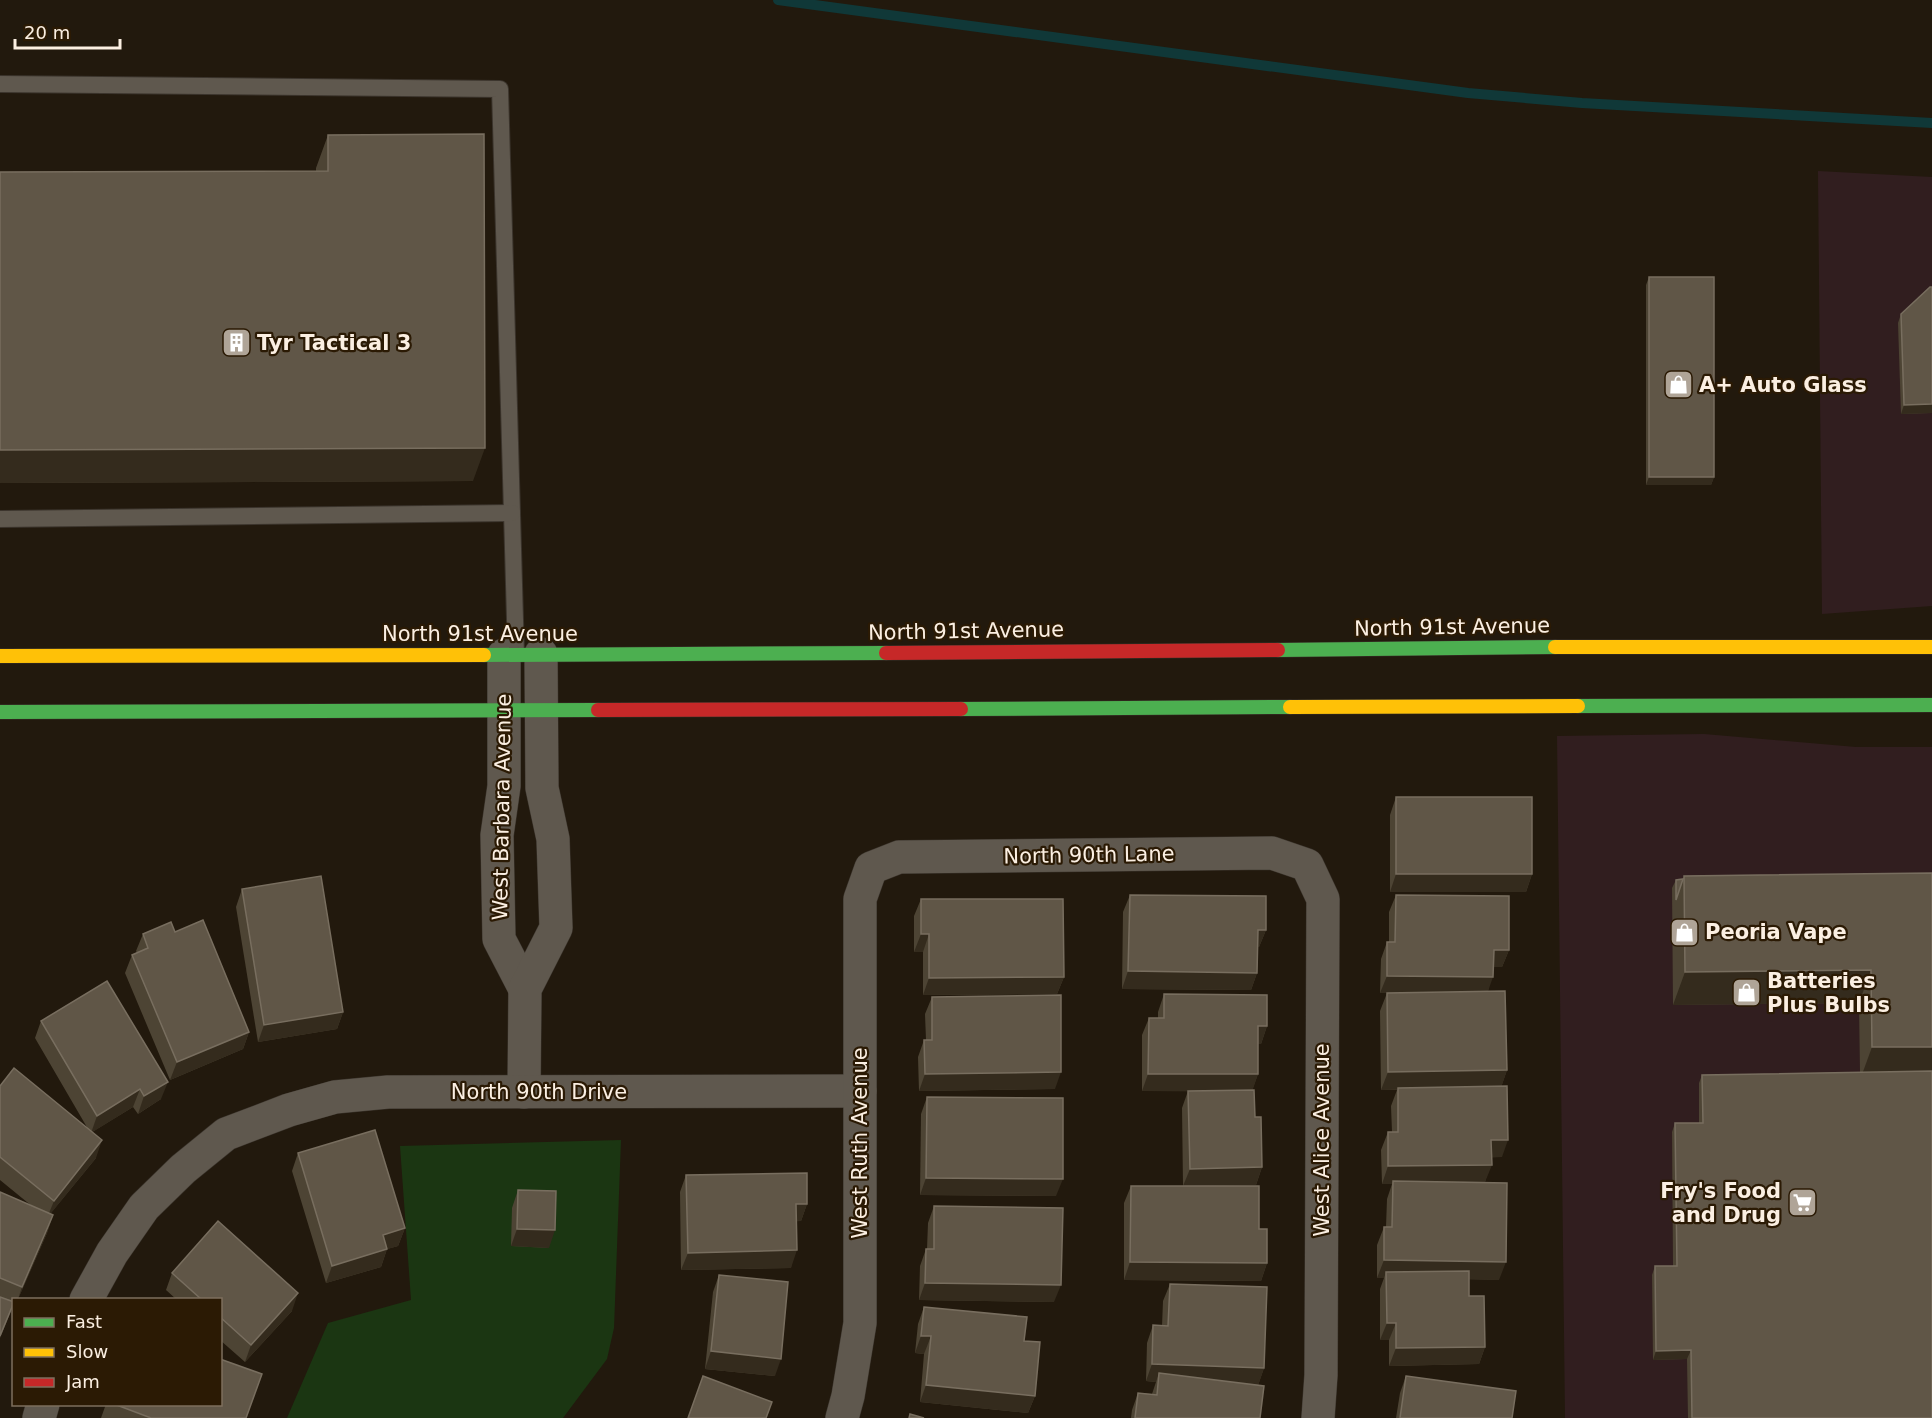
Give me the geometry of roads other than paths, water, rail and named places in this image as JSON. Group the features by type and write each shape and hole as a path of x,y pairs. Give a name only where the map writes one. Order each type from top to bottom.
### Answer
{"main road":[{"name":"North 91st Avenue","path":"0,656 1932,647"},
{"path":"0,712 1932,705"}],"street":[{"name":"West Barbara Avenue","path":"520,655 542,711 542,788 554,839 556,928 525,989 524,1092"},
{"name":"West Barbara Avenue","path":"520,655 505,711 504,786 497,835 499,939 525,989"},
{"name":"North 90th Lane","path":"871,868 899,857 1272,853 1307,865"},
{"name":"West Alice Avenue","path":"1307,865 1323,899 1321,1375 1317,1418"},
{"name":"West Ruth Avenue","path":"842,1418 860,1323 860,899 871,868"},
{"name":"North 90th Drive","path":"87,1298 112,1252 144,1206 183,1169 226,1134 288,1110 335,1097 388,1092 860,1091"}],"lane":[{"path":"0,84 500,89 512,513 520,655"},
{"path":"0,519 512,513"}],"waterway":[{"path":"778,0 1468,93 1582,103 1932,123"}],"place":[{"name":"Tyr Tactical 3","path":"236,343"},
{"name":"A+ Auto Glass","path":"1678,385"},
{"name":"Peoria Vape","path":"1684,932"},
{"name":"Batteries Plus Bulbs","path":"1746,993"},
{"name":"Fry's Food and Drug","path":"1802,1203"}]}
